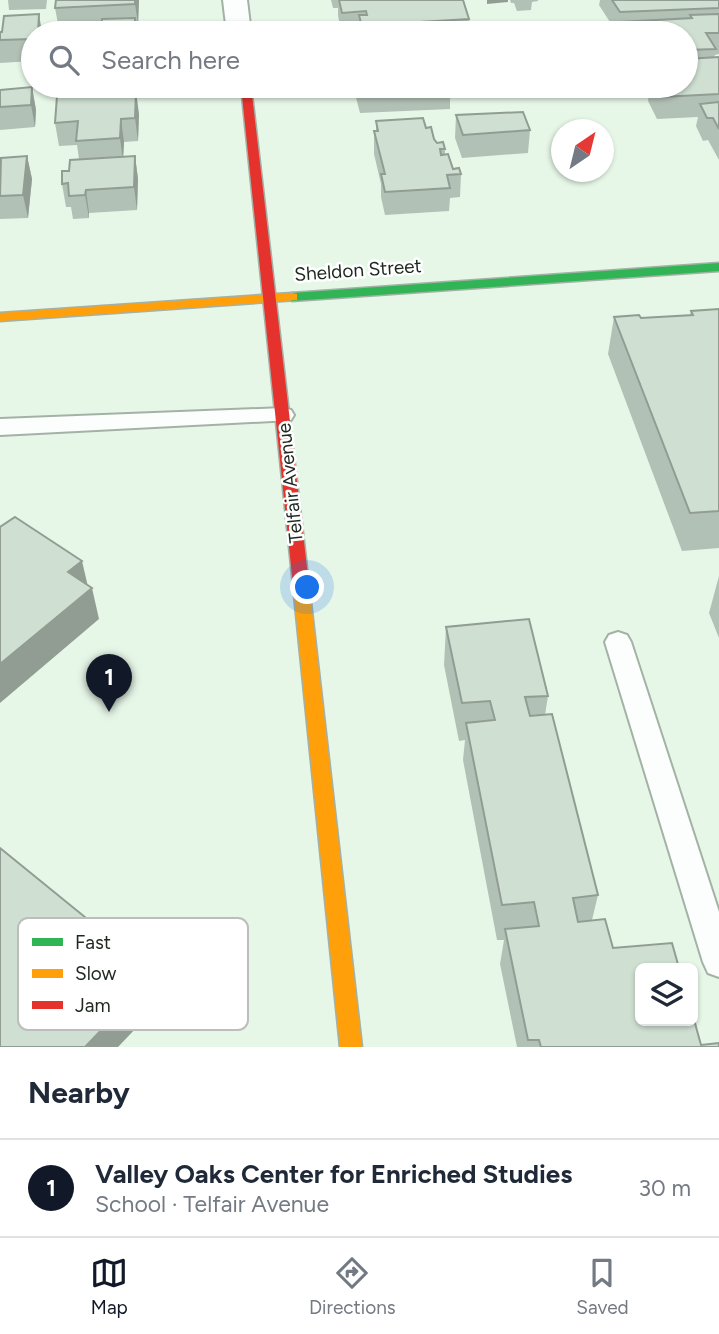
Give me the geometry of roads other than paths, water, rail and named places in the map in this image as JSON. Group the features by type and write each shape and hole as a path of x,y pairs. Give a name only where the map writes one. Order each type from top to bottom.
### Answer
{"street":[{"path":"236,0 238,21"},
{"name":"Telfair Avenue","path":"247,98 351,1047"},
{"name":"Sheldon Street","path":"0,317 719,267"}],"lane":[{"path":"0,427 283,415"},
{"path":"618,642 719,962"}],"place":[{"name":"Valley Oaks Center for Enriched Studies","path":"109,712"}]}
